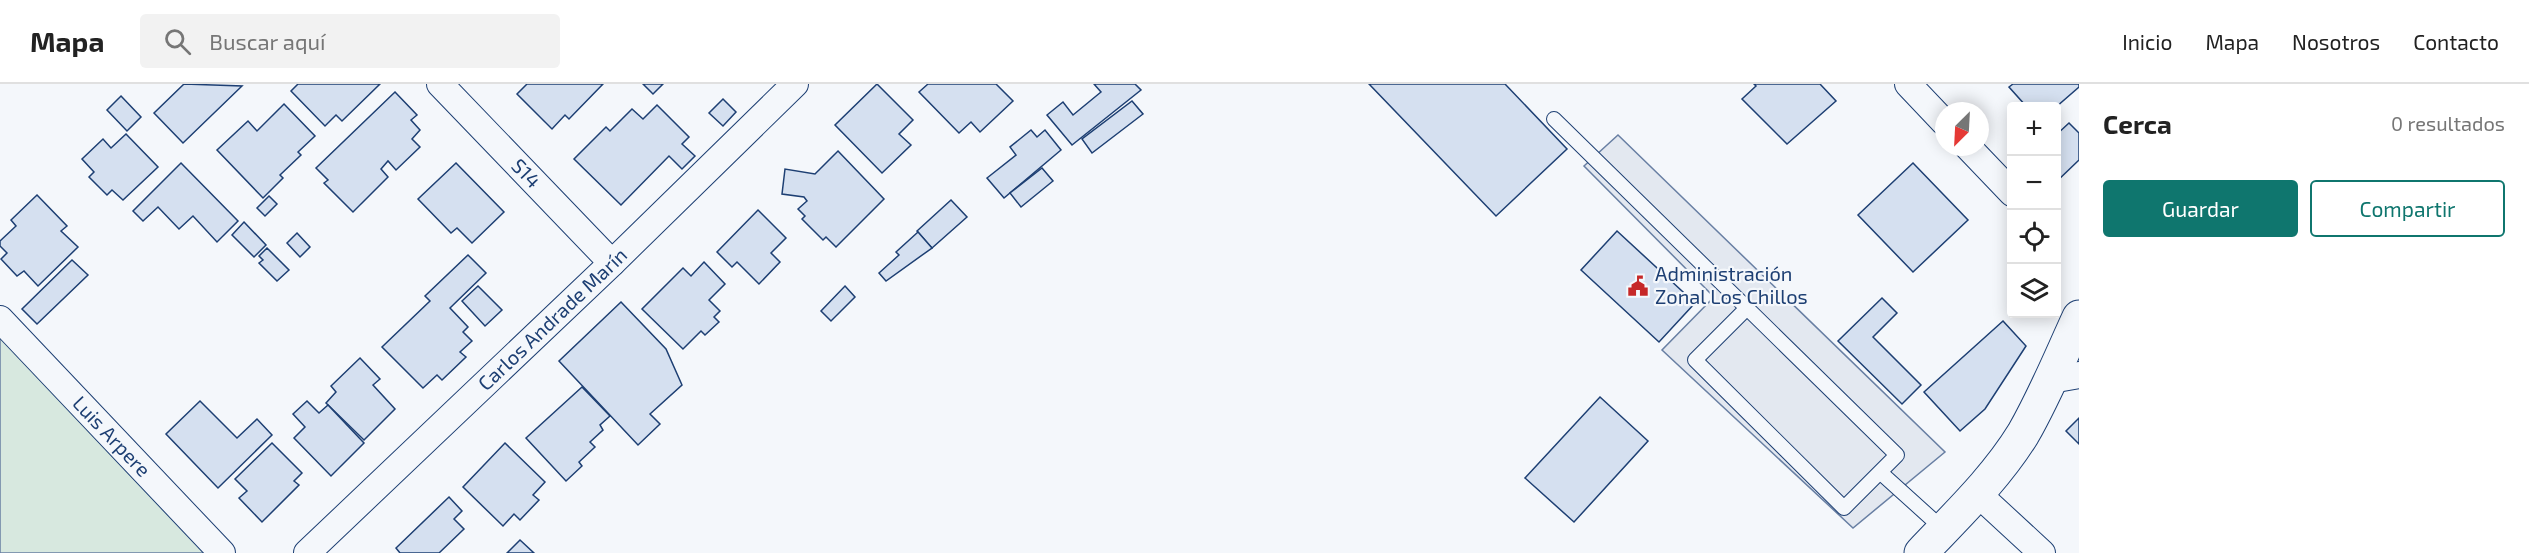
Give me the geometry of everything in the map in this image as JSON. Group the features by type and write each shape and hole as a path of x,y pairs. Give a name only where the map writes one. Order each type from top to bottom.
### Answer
{"street":[{"name":"S14","path":"440,84 612,263"},
{"name":"Carlos Andrade Marín","path":"307,553 612,263 795,84"},
{"path":"1908,84 1935,112"},
{"path":"1977,156 2007,188"},
{"path":"1921,553 1977,493 2065,377 2079,317"},
{"name":"Luis Arpere","path":"0,320 222,553"},
{"path":"1977,493 2042,553"}],"lane":[{"path":"1554,119 1748,307 1897,455 1844,508 1695,360 1748,307"},
{"path":"1881,473 1943,529"}],"shaded area":[{"path":"1618,135 1945,452 1853,528 1662,350 1714,297 1584,166"},
{"path":"0,319 222,553 0,553"}],"building":[{"path":"184,84 242,86 183,143 154,113"},
{"path":"298,84 380,84 342,121 336,115 325,126 291,91"},
{"path":"527,84 603,84 569,119 565,115 552,129 517,94"},
{"path":"643,84 663,84 653,94"},
{"path":"877,84 913,120 899,134 911,145 882,173 835,125"},
{"path":"928,84 996,84 1013,101 980,132 971,122 959,133 919,92"},
{"path":"1094,84 1135,84 1141,90 1072,145 1047,115 1063,102 1073,115 1101,92"},
{"path":"1369,84 1505,84 1567,149 1496,216"},
{"path":"1754,84 1820,84 1836,101 1787,144 1742,99 1756,86"},
{"path":"2013,84 2079,84 2079,87 2061,103 2022,102 2009,87"},
{"path":"395,92 417,115 411,120 420,130 412,139 420,147 396,170 388,161 381,169 388,177 353,212 324,183 328,180 316,168"},
{"path":"121,96 141,117 127,131 107,110"},
{"path":"723,99 736,112 723,126 709,113"},
{"path":"1132,101 1143,114 1092,153 1082,139"},
{"path":"284,104 315,136 298,152 301,155 280,175 283,178 263,198 217,150 248,121 257,131"},
{"path":"657,105 689,137 682,144 695,156 682,169 669,156 621,205 574,159 606,127 610,131 632,109 643,119"},
{"path":"2069,123 2079,133 2079,160 2061,177 2061,156 2061,130"},
{"path":"1031,130 1037,137 1045,130 1061,150 1004,198 987,178 1016,155 1010,147"},
{"path":"126,134 158,167 123,200 112,190 107,195 89,177 94,172 82,159 103,139 111,148"},
{"path":"838,151 884,199 836,247 826,237 823,240 802,219 805,216 798,209 807,201 804,197 782,194 785,169 815,174"},
{"path":"181,163 238,221 217,242 193,216 179,229 158,207 143,221 133,211"},
{"path":"456,163 504,212 472,243 457,228 451,233 418,199"},
{"path":"1913,163 1968,220 1913,272 1858,215"},
{"path":"1042,168 1053,181 1021,207 1010,193"},
{"path":"37,195 67,226 61,231 78,247 38,286 24,271 17,276 1,259 7,253 0,246 0,241 16,226 11,220"},
{"path":"269,196 277,204 265,216 257,208"},
{"path":"951,200 967,217 932,248 917,231"},
{"path":"758,210 786,238 771,253 780,262 759,284 737,262 732,267 717,252"},
{"path":"244,222 266,245 254,257 232,235"},
{"name":"Administración Zonal Los Chillos","path":"1617,231 1695,303 1659,342 1581,270"},
{"path":"918,232 932,248 886,281 879,273 899,255 896,252"},
{"path":"297,233 310,247 300,257 287,243"},
{"path":"267,248 289,270 277,281 259,263 263,260 259,256"},
{"path":"468,255 486,273 450,308 468,327 463,332 472,341 460,352 466,357 442,380 437,375 423,388 382,347 430,301 425,296"},
{"path":"72,260 88,275 37,324 22,309"},
{"path":"704,262 725,284 709,300 720,311 714,317 719,322 705,335 701,331 683,349 642,309 683,268 691,276"},
{"path":"478,286 502,310 485,326 462,301"},
{"path":"845,286 855,297 831,321 821,311"},
{"path":"1882,298 1897,313 1873,337 1921,385 1902,404 1838,341"},
{"path":"621,302 666,349 682,385 650,414 660,424 638,445 559,361"},
{"path":"2003,321 2026,346 1985,409 1960,431 1924,392"},
{"path":"360,358 380,379 373,385 395,409 364,440 326,403 336,392 331,386"},
{"path":"582,387 610,416 600,425 603,430 590,442 595,447 579,462 582,466 566,481 526,438"},
{"path":"1600,397 1648,441 1574,522 1525,478"},
{"path":"200,401 237,438 257,419 272,435 218,488 166,434"},
{"path":"307,401 319,413 328,405 364,443 331,476 294,438 305,427 293,414"},
{"path":"2079,418 2079,444 2066,431"},
{"path":"272,443 302,473 294,481 299,485 262,522 239,498 247,491 235,479"},
{"path":"505,443 545,482 533,495 539,500 520,520 514,514 503,526 463,487"},
{"path":"449,497 462,511 454,519 464,529 439,553 400,553 396,548"},
{"path":"520,540 534,553 507,553"}],"place":[{"name":"Administración Zonal Los Chillos","path":"1638,286"}]}
